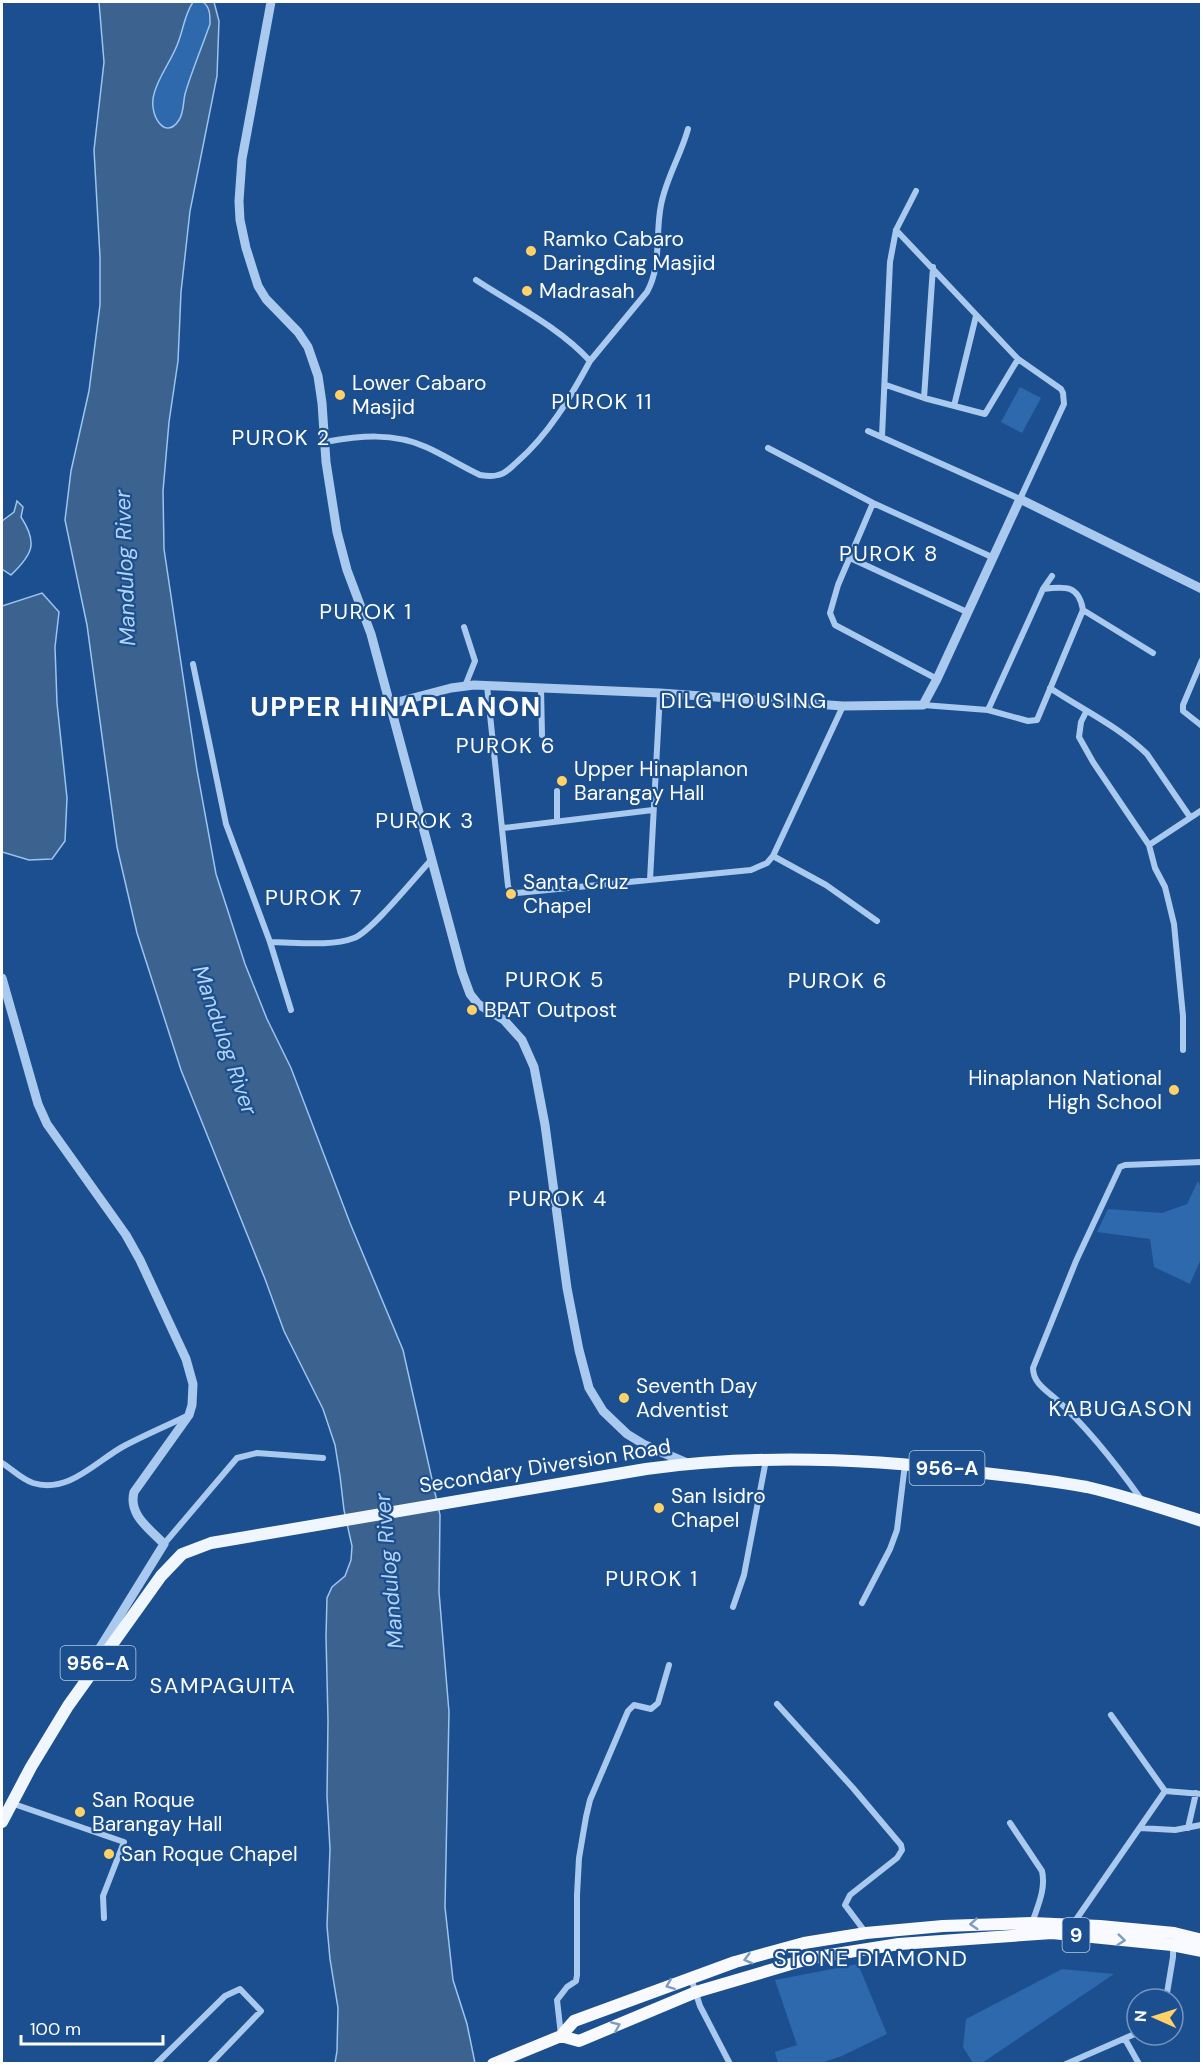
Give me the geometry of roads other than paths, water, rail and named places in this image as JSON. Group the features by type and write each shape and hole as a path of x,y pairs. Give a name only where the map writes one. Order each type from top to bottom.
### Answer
{"highway":[{"name":"9","path":"493,2064 561,2036 574,2021 735,1962 804,1943 866,1933 943,1926 1073,1924 1173,1939 1202,1951"},
{"name":"9","path":"561,2036 579,2041 696,1992 811,1958 899,1944 1052,1933 1202,1940"}],"main road":[{"name":"Secondary Diversion Road","path":"2,1822 68,1706 161,1576 175,1559 190,1550 228,1539 687,1463 766,1460 856,1460 905,1463 1057,1482 1143,1502 1202,1521"}],"street":[{"path":"271,2 242,159 239,187 240,220 246,248 258,286 266,299 298,332 314,362 322,403 330,497 337,532 371,634 462,972 470,994 478,1004 513,1028 522,1040 534,1067 545,1125 567,1288 589,1388 603,1411 627,1434 645,1445 687,1463"},
{"path":"325,442 376,435 401,438 425,446 480,475 498,476 505,473 548,430 590,361 647,292 653,281 661,203 688,129"},
{"path":"882,436 890,262 896,230 916,191"},
{"path":"896,230 1018,359 1061,389 1064,399 994,558 923,705"},
{"path":"924,398 933,267"},
{"path":"476,280 558,331 590,361"},
{"path":"954,406 976,316"},
{"path":"885,385 985,414 1018,359"},
{"path":"868,431 1020,499 1202,590"},
{"path":"768,448 873,502 994,558"},
{"path":"873,502 838,585 830,613 835,625 937,679"},
{"path":"850,558 967,612"},
{"path":"988,710 1043,589 1052,576"},
{"path":"390,704 428,693 465,686 488,686 660,693 843,706 923,705 988,710 1035,721 1083,610 1081,598 1076,591 1065,588 1043,589"},
{"path":"1083,610 1153,653"},
{"path":"464,627 475,661 465,686"},
{"path":"1202,660 1183,705 1186,715 1202,726"},
{"path":"193,664 226,824 270,942 291,1010"},
{"path":"488,686 508,886 513,893 751,870 767,863 773,856 843,706"},
{"path":"541,688 542,735"},
{"path":"1050,688 1086,712 1123,732 1148,754 1190,817"},
{"path":"650,880 660,693"},
{"path":"1086,712 1081,722 1079,737 1093,762 1149,845 1155,868 1165,887 1174,924 1183,1016 1183,1050"},
{"path":"557,791 557,821"},
{"path":"502,828 654,810"},
{"path":"1149,845 1202,810"},
{"path":"773,856 826,885 877,921"},
{"path":"270,942 341,942 354,938 370,926 432,859"},
{"path":"2,978 38,1104 47,1124 126,1236 140,1260 186,1359 193,1384 189,1415 139,1485 132,1499 132,1506 137,1516 164,1544"},
{"path":"1143,1502 1098,1443 1067,1409 1035,1380 1033,1368 1076,1261 1120,1167 1202,1162"},
{"path":"2,1463 33,1483 52,1485 62,1483 80,1476 124,1445 189,1415"},
{"path":"90,1674 96,1654 164,1544 232,1461 241,1455 250,1454 323,1458"},
{"path":"733,1607 744,1575 766,1460"},
{"path":"862,1603 890,1549 897,1530 905,1463"},
{"path":"561,2036 557,2000 567,1987 576,1981 577,1975 576,1922 579,1858 585,1817 628,1711 634,1705 651,1709 655,1707 669,1665"},
{"path":"777,1704 854,1788 901,1845 902,1850 897,1858 850,1895 845,1905 866,1933"},
{"path":"1111,1715 1165,1791"},
{"path":"1165,1791 1199,1793 1188,1828"},
{"path":"1073,1924 1165,1791"},
{"path":"11,1803 124,1842 103,1896 104,1918"},
{"path":"1010,1823 1042,1871 1044,1880 1042,1894 1032,1923"},
{"path":"1140,1828 1165,1830 1201,1825"},
{"path":"1168,1987 1173,1957 1173,1939"},
{"path":"691,1978 700,2006 730,2064"},
{"path":"156,2064 225,1996 240,1989 261,2011 210,2064"},
{"path":"1066,2064 1125,2039"},
{"path":"1129,2047 1139,2064"}],"water":[{"name":"Mandulog River","path":"99,2 193,2 176,47 154,94 153,110 159,123 168,128 174,126 181,117 185,94 210,24 210,14 203,2 214,2 219,21 217,76 190,211 181,292 178,361 169,422 163,491 164,549 197,770 216,874 245,964 267,1019 291,1068 350,1223 403,1350 440,1515 439,1592 449,1712 445,1907 453,1980 467,2024 475,2063 335,2063 338,2008 327,1926 330,1849 327,1796 327,1598 332,1587 345,1576 351,1560 352,1546 344,1510 335,1445 323,1409 284,1331 181,1070 137,933 117,847 87,625 65,520 71,471 89,391 100,305 100,257 94,150 104,62"},
{"path":"17,501 23,507 21,517 30,534 31,548 24,561 11,575 2,569 2,521 14,512"},
{"path":"42,593 59,612 55,647 57,703 67,798 65,841 52,859 29,860 2,852 2,606"}],"place":[{"name":"Ramko Cabaro Daringding Masjid","path":"531,251"},
{"name":"Madrasah","path":"527,291"},
{"name":"Lower Cabaro Masjid","path":"340,395"},
{"name":"Upper Hinaplanon Barangay Hall","path":"562,781"},
{"name":"Santa Cruz Chapel","path":"511,894"},
{"name":"BPAT Outpost","path":"472,1010"},
{"name":"Hinaplanon National High School","path":"1174,1090"},
{"name":"Seventh Day Adventist","path":"624,1398"},
{"name":"San Isidro Chapel","path":"659,1508"},
{"name":"San Roque Barangay Hall","path":"80,1812"},
{"name":"San Roque Chapel","path":"109,1854"}],"district":[{"name":"PUROK 11","path":"602,401"},
{"name":"PUROK 2","path":"281,437"},
{"name":"PUROK 8","path":"889,553"},
{"name":"PUROK 1","path":"366,611"},
{"name":"DILG HOUSING","path":"744,700"},
{"name":"UPPER HINAPLANON","path":"396,706"},
{"name":"PUROK 6","path":"506,745"},
{"name":"PUROK 3","path":"425,820"},
{"name":"PUROK 7","path":"314,897"},
{"name":"PUROK 5","path":"555,979"},
{"name":"PUROK 6","path":"838,980"},
{"name":"PUROK 4","path":"558,1198"},
{"name":"KABUGASON","path":"1121,1408"},
{"name":"PUROK 1","path":"652,1578"},
{"name":"SAMPAGUITA","path":"223,1685"},
{"name":"STONE DIAMOND","path":"871,1958"}]}
